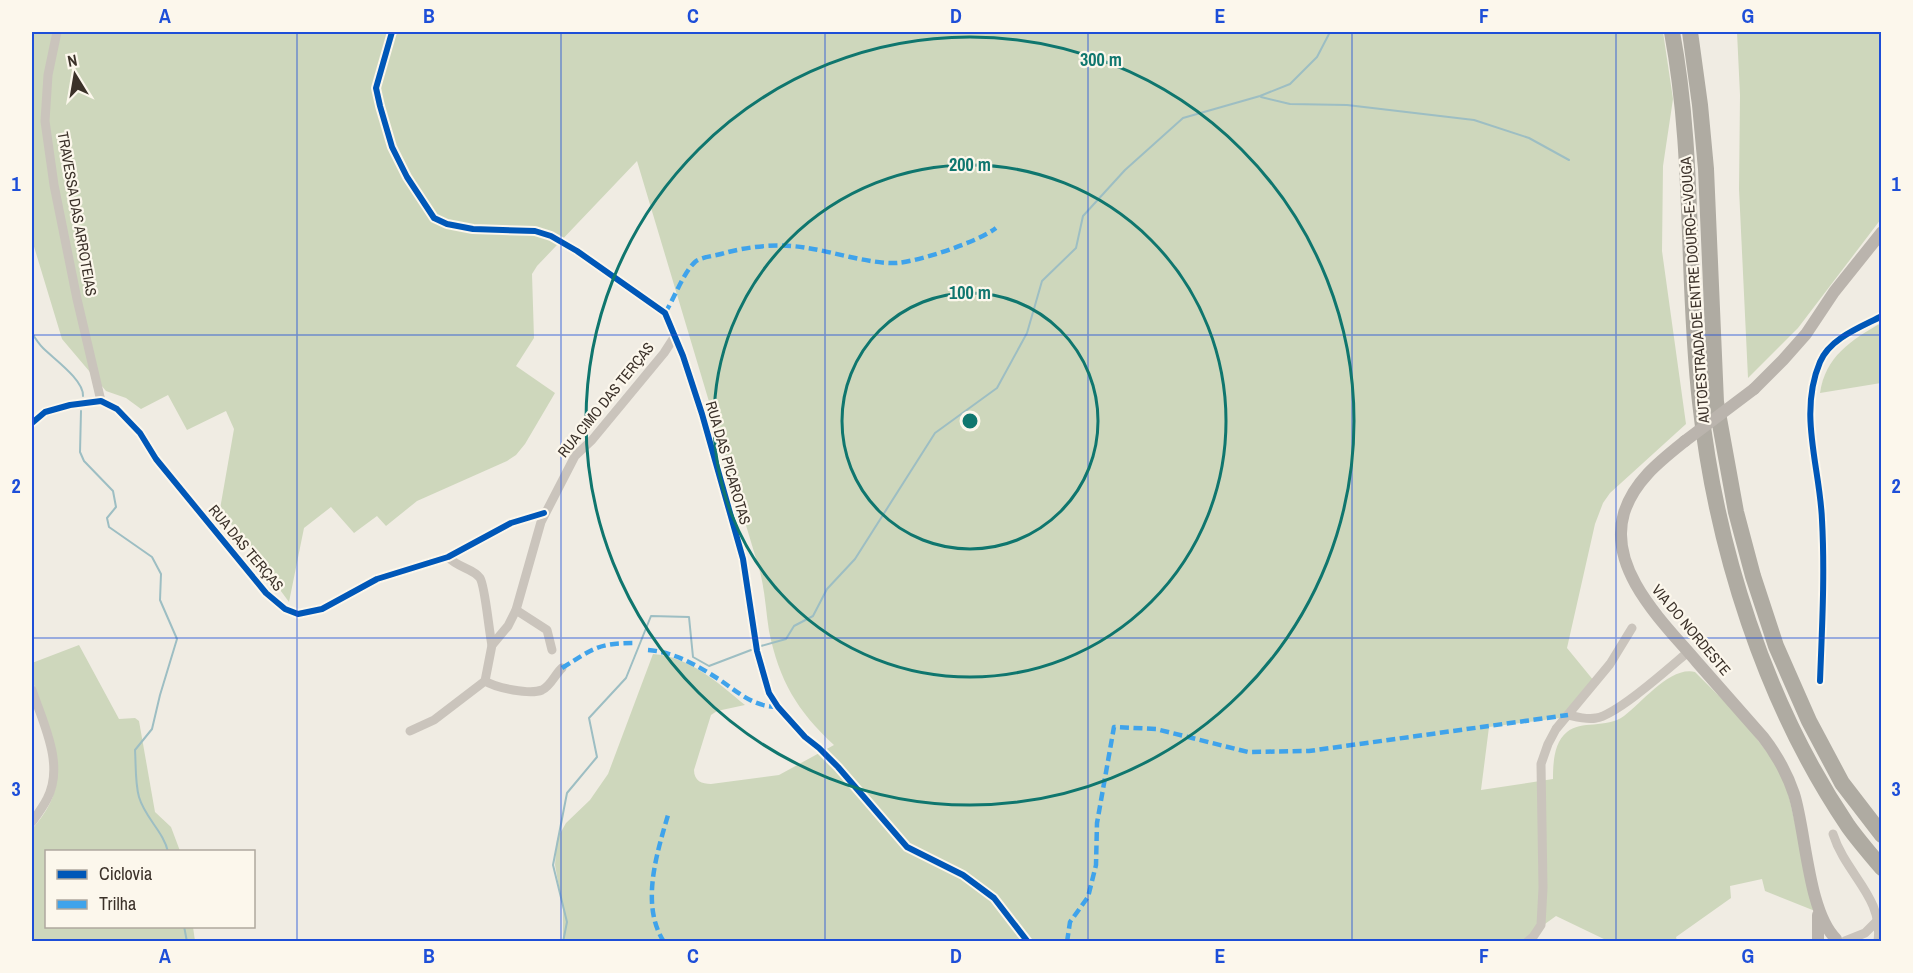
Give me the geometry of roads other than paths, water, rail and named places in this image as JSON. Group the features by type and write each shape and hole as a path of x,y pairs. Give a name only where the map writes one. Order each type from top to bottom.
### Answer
{"highway":[{"name":"AUTOESTRADA DE ENTRE DOURO-E-VOUGA","path":"1672,32 1683,110 1700,401 1719,515 1737,585 1760,653 1795,735 1849,828 1881,868"},
{"name":"AUTOESTRADA DE ENTRE DOURO-E-VOUGA","path":"1690,32 1701,105 1706,170 1716,402 1736,512 1753,576 1776,646 1804,711 1842,783 1881,835"}],"main road":[{"name":"VIA DO NORDESTE","path":"1818,942 1818,911 1794,796 1777,755 1652,610 1635,584 1626,561 1621,537 1624,514 1641,481 1659,462 1754,388 1783,360 1806,334 1834,292 1881,232"},
{"name":"VIA DO NORDESTE","path":"1818,911 1828,932 1838,941"}],"street":[{"name":"TRAVESSA DAS ARROTEIAS","path":"57,32 48,75 45,121 54,185 101,401"},
{"name":"RUA DAS PICAROTAS","path":"392,32 376,88 380,106 392,147 407,177 434,218 447,224 473,229 535,231 551,236 577,251 665,313 702,414 743,559 757,651 769,693 792,723 838,767 908,847 963,875 994,898 1028,942"},
{"path":"1820,681 1823,536 1809,419 1811,389 1821,359 1839,339 1881,316"},
{"name":"RUA CIMO DAS TERÇAS","path":"485,681 492,645 508,626 516,610 544,513 575,456 592,441 664,353 675,336"},
{"path":"32,423 45,412 70,405 101,401"},
{"name":"RUA DAS TERÇAS","path":"101,401 117,409 128,419 156,459 266,593 285,609 298,614 322,609 377,579 448,557 511,523 544,513"},
{"path":"448,557 455,565 469,570 480,578 484,589 486,618 492,645"},
{"path":"516,610 547,630 552,650"},
{"path":"1527,942 1541,925 1543,888 1541,764 1556,729 1610,664 1632,628"},
{"path":"1568,715 1591,719 1609,714 1688,652"},
{"path":"410,731 434,720 485,681 490,685 511,689 543,690 561,668"},
{"path":"32,690 53,756 53,781 48,798 32,822"},
{"path":"1833,834 1849,867 1873,902 1879,919 1878,942"},
{"path":"1838,941 1865,933 1879,919"}],"waterway":[{"path":"761,646 786,639 794,626 813,616 827,589 855,559 935,433 997,388 1027,333 1042,281 1076,248 1083,216 1125,170 1183,118 1260,96 1290,84 1317,57 1330,32"},
{"path":"1261,97 1290,104 1347,105 1474,120 1529,138 1569,160"},
{"path":"32,333 43,348 79,383 83,396"},
{"path":"81,411 80,452 84,461 113,491 116,507 107,518 109,527 152,557 161,574 160,600 177,639 152,729 135,750 139,797 167,850"},
{"path":"563,942 567,922 553,865 567,793 597,757 589,718 626,678 651,616 689,617 693,657 709,666 751,650"},
{"path":"184,928 187,942"}]}
